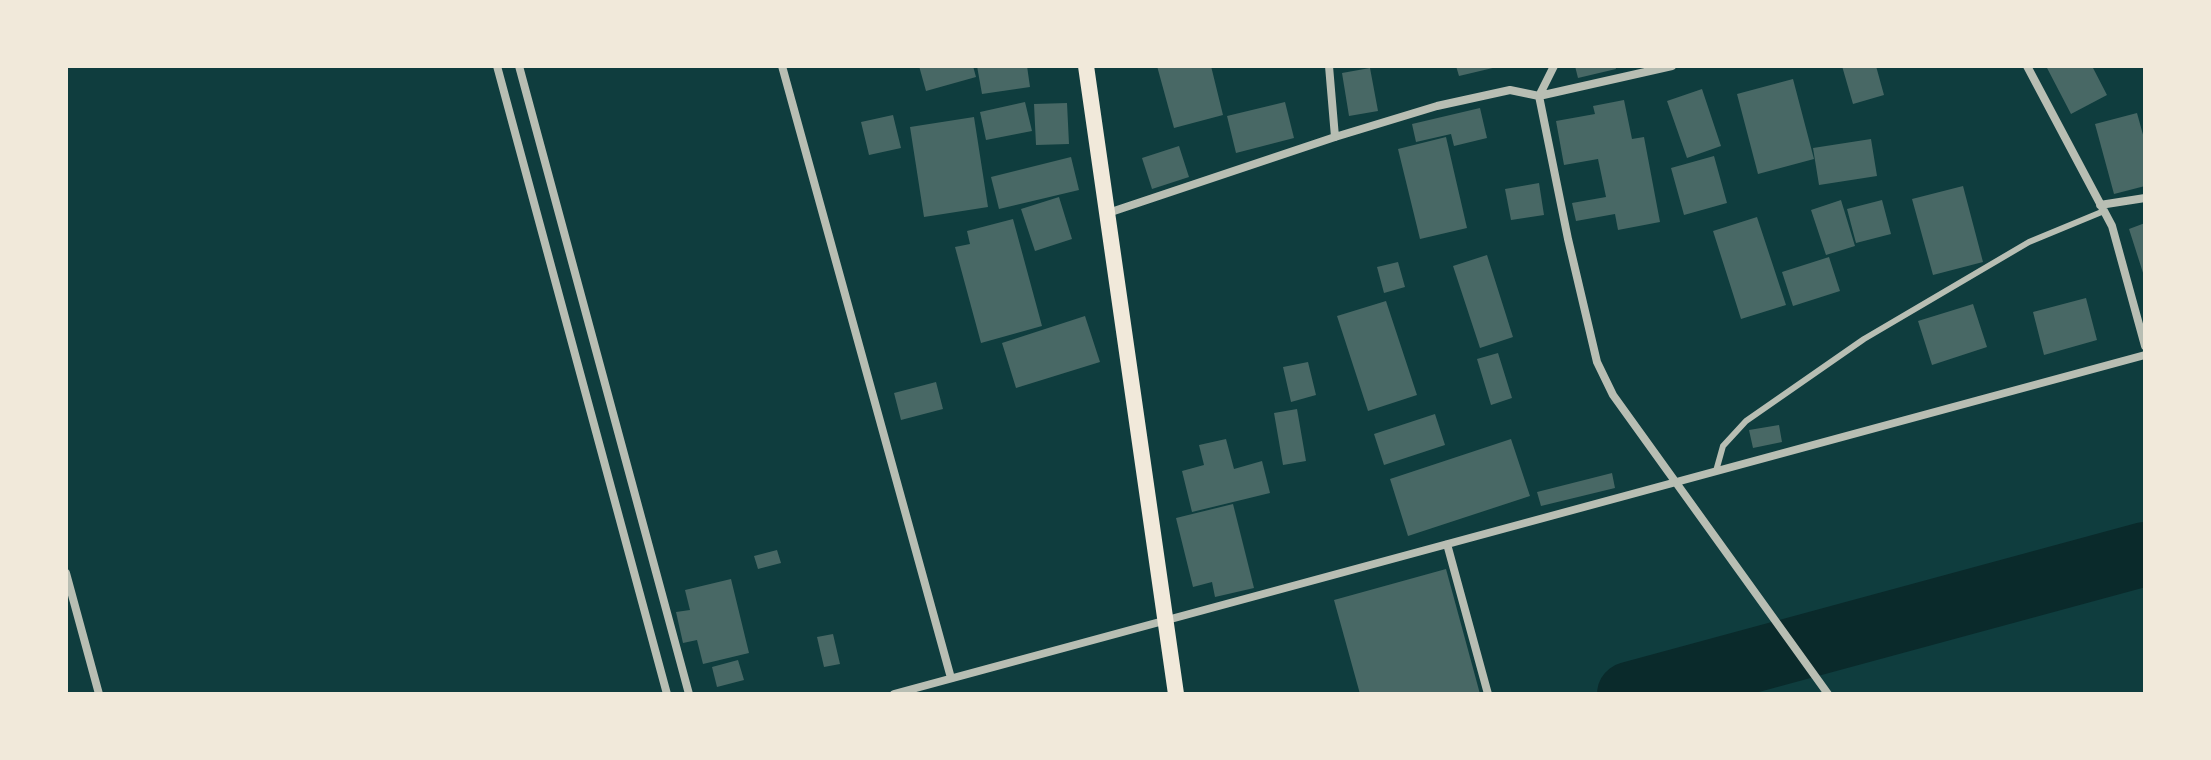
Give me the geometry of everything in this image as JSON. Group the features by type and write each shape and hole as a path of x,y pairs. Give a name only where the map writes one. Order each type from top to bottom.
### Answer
{"main road":[{"path":"1086,66 1176,694"}],"street":[{"path":"497,66 667,694"},
{"path":"519,66 689,694"},
{"path":"782,66 951,678"},
{"path":"1329,66 1335,137"},
{"path":"1554,66 1539,96 1597,362 1613,395 1828,694"},
{"path":"1108,213 1437,106 1510,90 1539,96 1672,66"},
{"path":"2027,66 2112,226 2145,346"},
{"path":"2102,208 2145,198"},
{"path":"894,694 2145,355"},
{"path":"1447,544 1488,694"},
{"path":"66,573 99,694"}],"lane":[{"path":"1716,471 1723,446 1746,421 1864,339 2029,242 2102,208"}],"building":[{"path":"919,66 973,66 976,77 926,91"},
{"path":"977,66 1027,66 1030,87 982,94"},
{"path":"1157,66 1211,66 1223,115 1174,128"},
{"path":"1456,66 1496,66 1497,67 1459,76"},
{"path":"1575,66 1615,66 1616,69 1578,78"},
{"path":"1842,66 1876,66 1884,95 1853,104"},
{"path":"2046,66 2092,66 2107,95 2071,114"},
{"path":"1370,68 1378,111 1349,116 1342,73"},
{"path":"1793,79 1814,159 1758,174 1737,94"},
{"path":"1702,89 1721,146 1687,158 1667,101"},
{"path":"1624,100 1632,139 1644,137 1660,222 1618,230 1615,214 1576,221 1572,203 1606,197 1598,159 1564,165 1556,121 1595,114 1593,106"},
{"path":"1025,102 1032,131 986,140 980,112"},
{"path":"1285,102 1294,138 1236,153 1227,116"},
{"path":"1067,103 1069,144 1036,145 1034,104"},
{"path":"1480,108 1487,138 1454,146 1451,134 1416,142 1412,124"},
{"path":"2137,113 2145,142 2145,186 2114,194 2095,124"},
{"path":"893,115 901,148 869,155 861,122"},
{"path":"974,117 988,207 924,217 910,127"},
{"path":"1446,137 1467,228 1420,239 1398,149"},
{"path":"1871,139 1877,176 1819,185 1813,148"},
{"path":"1179,146 1189,177 1152,189 1142,158"},
{"path":"1714,156 1727,203 1684,215 1671,168"},
{"path":"1071,157 1079,190 999,209 991,177"},
{"path":"1539,183 1544,215 1511,220 1505,189"},
{"path":"1963,186 1983,262 1933,275 1912,199"},
{"path":"1059,197 1072,239 1035,251 1021,209"},
{"path":"1841,200 1855,246 1826,255 1811,210"},
{"path":"1882,200 1891,234 1856,243 1847,209"},
{"path":"1757,217 1786,305 1741,319 1713,231"},
{"path":"1013,219 1042,326 981,343 955,247 970,244 967,231"},
{"path":"2145,223 2145,275 2144,276 2129,229"},
{"path":"1487,255 1513,337 1480,348 1453,266"},
{"path":"1829,257 1840,291 1793,306 1782,272"},
{"path":"1398,262 1405,287 1384,293 1377,267"},
{"path":"2086,298 2097,340 2044,355 2033,312"},
{"path":"1386,301 1417,395 1368,411 1337,316"},
{"path":"1973,304 1987,347 1932,365 1918,321"},
{"path":"1085,316 1100,362 1016,388 1002,343"},
{"path":"1498,353 1512,398 1491,405 1477,359"},
{"path":"1308,362 1316,395 1291,402 1283,367"},
{"path":"936,382 943,409 901,420 894,393"},
{"path":"1297,409 1306,461 1283,465 1274,413"},
{"path":"1435,414 1445,445 1384,465 1374,434"},
{"path":"1779,425 1782,442 1753,448 1749,430"},
{"path":"1226,439 1234,469 1262,461 1270,493 1192,512 1182,471 1204,465 1199,445"},
{"path":"1511,439 1530,496 1408,536 1390,479"},
{"path":"1612,473 1615,488 1541,506 1537,492"},
{"path":"1233,504 1254,588 1215,597 1212,582 1193,587 1176,518"},
{"path":"777,550 781,563 758,569 754,556"},
{"path":"1446,569 1480,694 1360,694 1334,600"},
{"path":"731,579 749,653 703,664 697,640 683,643 676,612 690,610 685,590"},
{"path":"833,634 840,664 824,667 817,637"},
{"path":"738,660 744,680 717,687 712,667"}],"waterway":[{"path":"1629,694 2145,554"}]}
